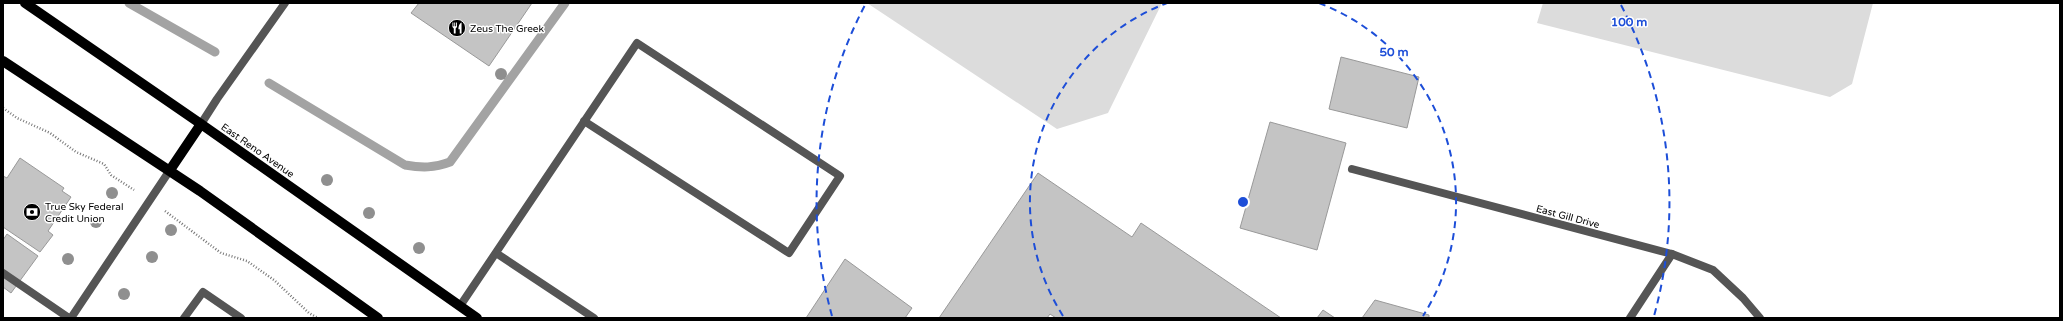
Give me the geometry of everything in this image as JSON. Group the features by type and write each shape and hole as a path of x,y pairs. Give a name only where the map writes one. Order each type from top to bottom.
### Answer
{"main road":[{"name":"East Reno Avenue","path":"24,3 201,124 477,318"},
{"path":"3,61 170,170 378,318"},
{"path":"170,170 201,124"}],"street":[{"path":"201,124 285,3"},
{"path":"460,306 584,121 637,43 840,176 789,253 584,121"},
{"name":"East Gill Drive","path":"1352,169 1672,254 1714,270 1743,298 1760,318"},
{"path":"3,273 70,318 170,170"},
{"path":"496,253 594,318"},
{"path":"1630,318 1672,254"},
{"path":"184,318 203,292 240,318"}],"shaded area":[{"path":"867,3 1162,3 1108,113 1057,129"},
{"path":"1543,3 1873,3 1852,84 1830,97 1537,23"}],"building":[{"path":"419,3 532,3 489,66 411,13"},
{"path":"1341,57 1419,77 1407,128 1329,109"},
{"path":"1270,122 1346,143 1317,250 1240,228"},
{"name":"True Sky Federal Credit Union","path":"20,158 64,188 62,191 71,197 48,231 53,235 40,252 3,227 3,176 7,178"},
{"path":"1038,173 1132,237 1141,223 1281,318 1056,318 1050,314 1047,318 939,318"},
{"path":"7,234 38,256 11,293 3,287 3,240"},
{"path":"845,259 912,308 905,318 806,318"},
{"path":"1375,300 1429,315 1429,318 1362,318"},
{"path":"1323,310 1335,318 1317,318"}],"waterway":[{"path":"129,3 215,52"},
{"path":"269,83 405,165 428,167 444,164 450,162 565,3"}],"place":[{"name":"Zeus The Greek","path":"457,28"},
{"name":"True Sky Federal Credit Union","path":"32,212"}]}
